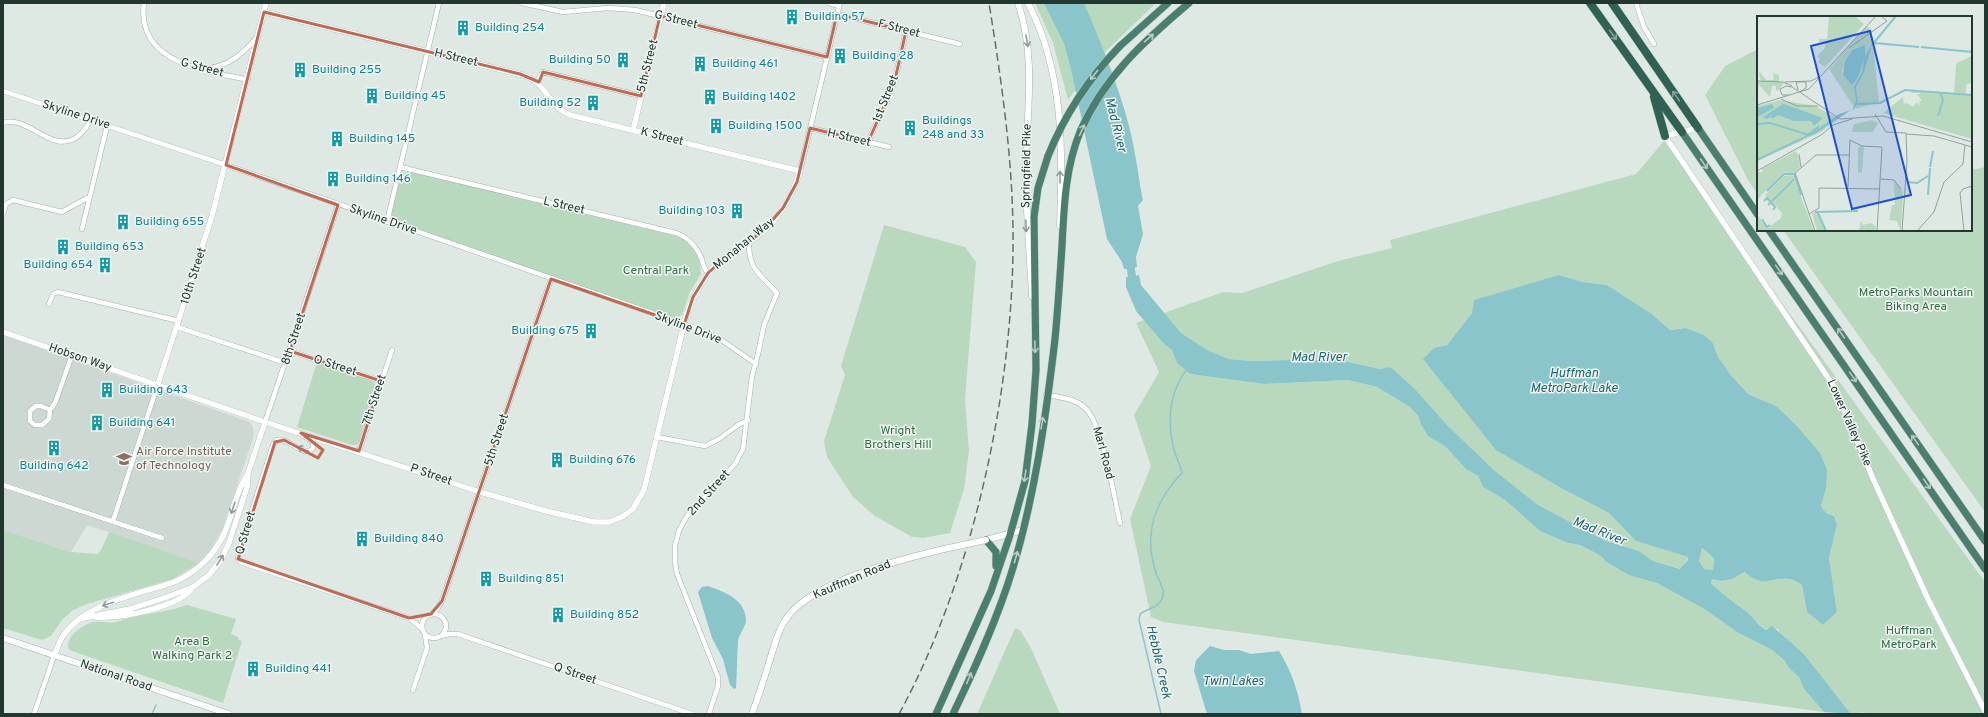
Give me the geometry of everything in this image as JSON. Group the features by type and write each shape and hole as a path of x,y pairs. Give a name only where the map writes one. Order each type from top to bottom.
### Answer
{"highway":[{"path":"936,714 991,591 1010,535 1025,481 1031,438 1035,388 1034,217 1038,188 1048,156 1055,139 1076,101 1097,72 1120,46 1168,3"},
{"path":"953,714 1005,591 1023,530 1046,395 1056,314 1064,203 1069,167 1075,145 1089,113 1103,88 1121,66 1144,42 1189,3"},
{"path":"1590,3 1650,86 1985,569"},
{"path":"1612,3 1757,214"},
{"path":"1650,86 1665,136"},
{"path":"1770,231 1985,541"},
{"path":"970,639 998,560 995,550 986,540"}],"main road":[{"name":"Springfield Pike","path":"1018,3 1027,35 1030,64 1026,170 1026,226 1035,329"},
{"path":"1028,3 1038,21 1046,45 1058,94 1060,135 1060,213 1056,314"},
{"name":"Kauffman Road","path":"752,714 780,631 787,618 798,606 830,586 897,561 1010,535 1023,530"},
{"name":"National Road","path":"3,638 229,714"}],"street":[{"name":"10th Street","path":"113,521 204,245 248,80 266,3"},
{"path":"387,222 439,3"},
{"name":"G Street","path":"522,3 563,12 620,8 660,16 827,57"},
{"name":"5th Street","path":"633,130 664,3"},
{"path":"829,3 840,4"},
{"path":"1636,3 1644,27 1654,44"},
{"name":"G Street","path":"143,4 147,31 159,49 175,61 199,69 248,80"},
{"name":"Monahan Way","path":"657,437 684,325 693,297 708,273 728,255 749,242 766,228 784,208 794,189 800,170 840,4"},
{"name":"H Street","path":"264,12 520,74 537,81"},
{"name":"F Street","path":"838,14 960,44"},
{"name":"1st Street","path":"868,142 894,84 906,31"},
{"path":"199,69 213,68 232,61 242,53 259,34"},
{"path":"537,81 543,72 641,96"},
{"name":"K Street","path":"537,81 544,88 554,104 563,112 800,170"},
{"name":"Skyline Drive","path":"3,91 226,165 684,325 724,341 756,364"},
{"path":"3,123 16,122 51,139 65,141 76,138 91,120"},
{"path":"82,229 107,126"},
{"name":"H Street","path":"810,128 889,147"},
{"path":"1665,136 1698,128"},
{"name":"Lower Valley Pike","path":"1665,136 1835,388 1874,481 1928,599 1985,711"},
{"name":"L Street","path":"400,167 676,233 686,237 694,244 699,253 704,270 708,273"},
{"path":"3,214 6,204 13,200 62,212 86,198 89,199"},
{"name":"8th Street","path":"54,656 63,636 79,619 96,608 174,582 196,570 208,559 222,538 241,485 248,473 266,422 338,205"},
{"name":"2nd Street","path":"709,714 716,692 718,676 677,574 675,546 679,530 687,516 728,472 739,457 745,441 751,379 756,364 764,325 777,293 751,264 748,254 749,242"},
{"name":"5th Street","path":"431,614 437,609 442,601 551,279"},
{"path":"49,304 53,294 58,292 178,324 286,363"},
{"name":"Hobson Way","path":"3,332 158,384"},
{"name":"7th Street","path":"359,451 392,350"},
{"name":"O Street","path":"290,351 381,381"},
{"path":"50,410 41,406 33,407 29,414 30,421 36,425 42,425 48,419 50,410 55,403 72,355"},
{"name":"P Street","path":"158,384 266,422 359,451 480,492 599,523 613,521 630,512 640,499 657,437"},
{"name":"Marl Road","path":"1046,395 1065,398 1083,406 1092,416 1120,523"},
{"path":"657,437 705,446 719,439 738,425 748,420"},
{"name":"Q Street","path":"301,433 313,442 313,448 310,451 305,451 284,440 277,440 273,445 238,555 240,562 409,618 425,618"},
{"name":"8th Street","path":"79,619 136,607 193,587 209,575 225,551 247,487 248,473"},
{"path":"3,485 162,538"},
{"name":"5th Street","path":"442,601 443,618"},
{"path":"413,690 426,648 425,635 421,628 425,618 431,614 437,614 443,618 446,629 441,636 430,638 425,635"},
{"name":"Q Street","path":"409,618 421,628"},
{"name":"Q Street","path":"445,623 458,634"},
{"name":"Q Street","path":"441,636 458,634 692,714"},
{"path":"426,648 436,638"},
{"path":"34,714 54,656"}],"highlighted area":[{"path":"264,12 520,74 539,82 543,72 641,96 660,16 827,57 837,14 906,31 894,84 868,142 810,128 797,182 783,208 761,233 728,255 708,273 693,297 684,325 551,279 442,601 431,614 409,618 238,559 275,442 284,440 318,458 323,450 301,433 359,451 381,381 290,351 338,205 226,165"}],"shaded area":[{"name":"Air Force Institute of Technology","path":"3,335 250,422 253,427 254,435 223,528 212,548 199,563 87,525 71,552 3,530"}],"green space":[{"path":"1035,3 1156,3 1101,56 1068,100 1053,43"},
{"path":"1757,50 1757,194 1748,180 1705,95 1725,66"},
{"name":"Huffman MetroPark","path":"1664,141 1985,582 1985,714 1874,714 1860,712 1861,714 1851,714 1804,654 1781,635 1778,629 1768,628 1766,630 1748,613 1711,583 1712,579 1721,581 1732,579 1746,572 1757,580 1762,581 1792,579 1802,585 1807,612 1823,625 1837,612 1829,558 1837,524 1834,516 1826,513 1821,506 1826,489 1776,406 1748,394 1730,374 1718,357 1713,343 1704,335 1686,328 1670,330 1652,314 1607,285 1583,282 1559,275 1472,313 1447,345 1434,348 1563,489 1609,513 1636,541 1689,557 1681,569 1653,561 1639,551 1606,541 1538,505 1494,470 1447,425 1415,389 1389,367 1380,369 1335,359 1251,361 1229,359 1209,351 1181,333 1164,313 1223,292 1242,293 1338,261 1392,248 1390,240 1636,174"},
{"name":"MetroParks Mountain Biking Area","path":"1985,167 1985,512 1784,231 1972,231 1972,170"},
{"name":"Central Park","path":"408,171 680,237 685,240 696,252 701,274 690,292 682,315 675,319 414,229 395,222 391,213 400,177"},
{"name":"Wright Brothers Hill","path":"884,225 965,247 976,262 965,399 969,451 964,489 950,533 923,538 912,537 875,516 853,497 827,457 824,441 845,375 841,366"},
{"path":"1144,320 1164,344 1172,350 1177,363 1190,374 1264,384 1348,380 1377,387 1410,407 1419,417 1420,423 1428,436 1446,447 1466,469 1478,476 1483,487 1505,500 1540,531 1568,543 1580,545 1601,556 1606,562 1616,568 1657,583 1706,610 1737,632 1772,650 1784,660 1790,669 1799,677 1804,689 1824,712 1163,622 1151,617 1130,519 1151,466 1134,415 1159,372 1136,323"},
{"path":"317,362 372,380 375,384 359,442 356,445 297,427"},
{"path":"3,530 71,552 98,554 109,532 199,563 173,579 87,604 73,610 62,620 51,636 42,640 3,628"},
{"path":"1702,548 1714,558 1713,570 1704,569 1699,561"},
{"name":"Area B Walking Park 2","path":"187,605 236,619 231,634 238,637 239,640 242,641 223,703 72,651 68,648 68,644 72,636 83,626 92,622 116,622"},
{"path":"1015,628 1020,630 1031,648 1060,714 977,714"}],"water":[{"path":"1044,3 1084,3 1103,48 1125,110 1135,152 1143,200 1138,206 1143,234 1136,257 1137,267 1134,268 1132,263 1132,268 1129,269 1127,264 1127,269 1124,269 1122,262 1107,239 1071,69 1064,43"},
{"name":"Huffman MetroPark Lake","path":"1139,275 1141,285 1181,333 1209,351 1229,359 1251,361 1335,359 1380,369 1389,367 1393,369 1415,389 1447,425 1494,470 1538,505 1606,541 1639,551 1653,561 1680,569 1688,560 1688,557 1636,541 1609,513 1563,489 1496,450 1423,359 1434,348 1447,345 1472,313 1474,300 1559,275 1583,282 1607,285 1652,314 1670,330 1686,328 1704,335 1713,343 1718,357 1730,374 1748,394 1776,406 1795,424 1820,453 1827,470 1826,489 1821,506 1826,513 1834,516 1837,524 1829,558 1837,612 1823,625 1807,612 1802,585 1790,579 1762,581 1751,577 1745,572 1732,579 1721,581 1712,579 1711,583 1748,613 1763,628 1766,630 1772,626 1804,654 1851,714 1824,712 1804,689 1799,677 1790,669 1784,660 1772,650 1737,632 1706,610 1657,583 1629,575 1606,562 1601,556 1580,545 1568,543 1540,531 1505,500 1483,487 1478,476 1466,469 1446,447 1428,436 1420,423 1419,417 1410,407 1377,387 1348,380 1264,384 1190,374 1177,363 1172,350 1164,344 1136,311 1126,287 1126,277 1129,277 1130,281 1131,277 1134,276 1135,280 1136,276","holes":["1702,548 1714,558 1713,570 1704,569 1699,561"]},
{"path":"708,586 733,598 742,607 745,613 746,621 738,641 736,688 734,689 730,685 723,659 712,638 698,592 702,587"},
{"name":"Twin Lakes","path":"1210,646 1224,650 1239,650 1251,654 1279,651 1288,666 1294,682 1299,697 1302,714 1207,714 1194,671 1196,660"}],"waterway":[{"name":"Mad River","path":"1129,259 1134,287"},
{"name":"Hebble Creek","path":"1161,714 1139,620 1140,614 1158,605 1163,596 1163,589 1152,559 1151,532 1158,507 1164,495 1182,473 1174,450 1170,418 1176,388 1187,369"},
{"path":"152,714 156,705"}],"railway":[{"path":"899,714 926,660 949,602 969,541 985,478 998,414 1007,351 1012,289 1013,229 1011,172 998,59 989,3"}],"place":[{"name":"Building 57","path":"792,17"},
{"name":"Building 254","path":"463,28"},
{"name":"Building 28","path":"840,56"},
{"name":"Building 50","path":"623,60"},
{"name":"Building 461","path":"700,64"},
{"name":"Building 255","path":"300,70"},
{"name":"Building 45","path":"372,96"},
{"name":"Building 1402","path":"710,97"},
{"name":"Building 52","path":"593,103"},
{"name":"Building 1500","path":"716,126"},
{"name":"Buildings 248 and 33","path":"910,128"},
{"name":"Building 145","path":"337,139"},
{"name":"Building 146","path":"333,179"},
{"name":"Building 103","path":"737,211"},
{"name":"Building 655","path":"123,222"},
{"name":"Building 653","path":"63,247"},
{"name":"Building 654","path":"105,265"},
{"name":"Building 675","path":"591,331"},
{"name":"Building 643","path":"107,390"},
{"name":"Building 641","path":"97,423"},
{"name":"Building 642","path":"54,448"},
{"name":"Air Force Institute of Technology","path":"124,459"},
{"name":"Building 676","path":"557,460"},
{"name":"Building 840","path":"362,539"},
{"name":"Building 851","path":"486,579"},
{"name":"Building 852","path":"558,615"},
{"name":"Building 441","path":"253,669"}]}
